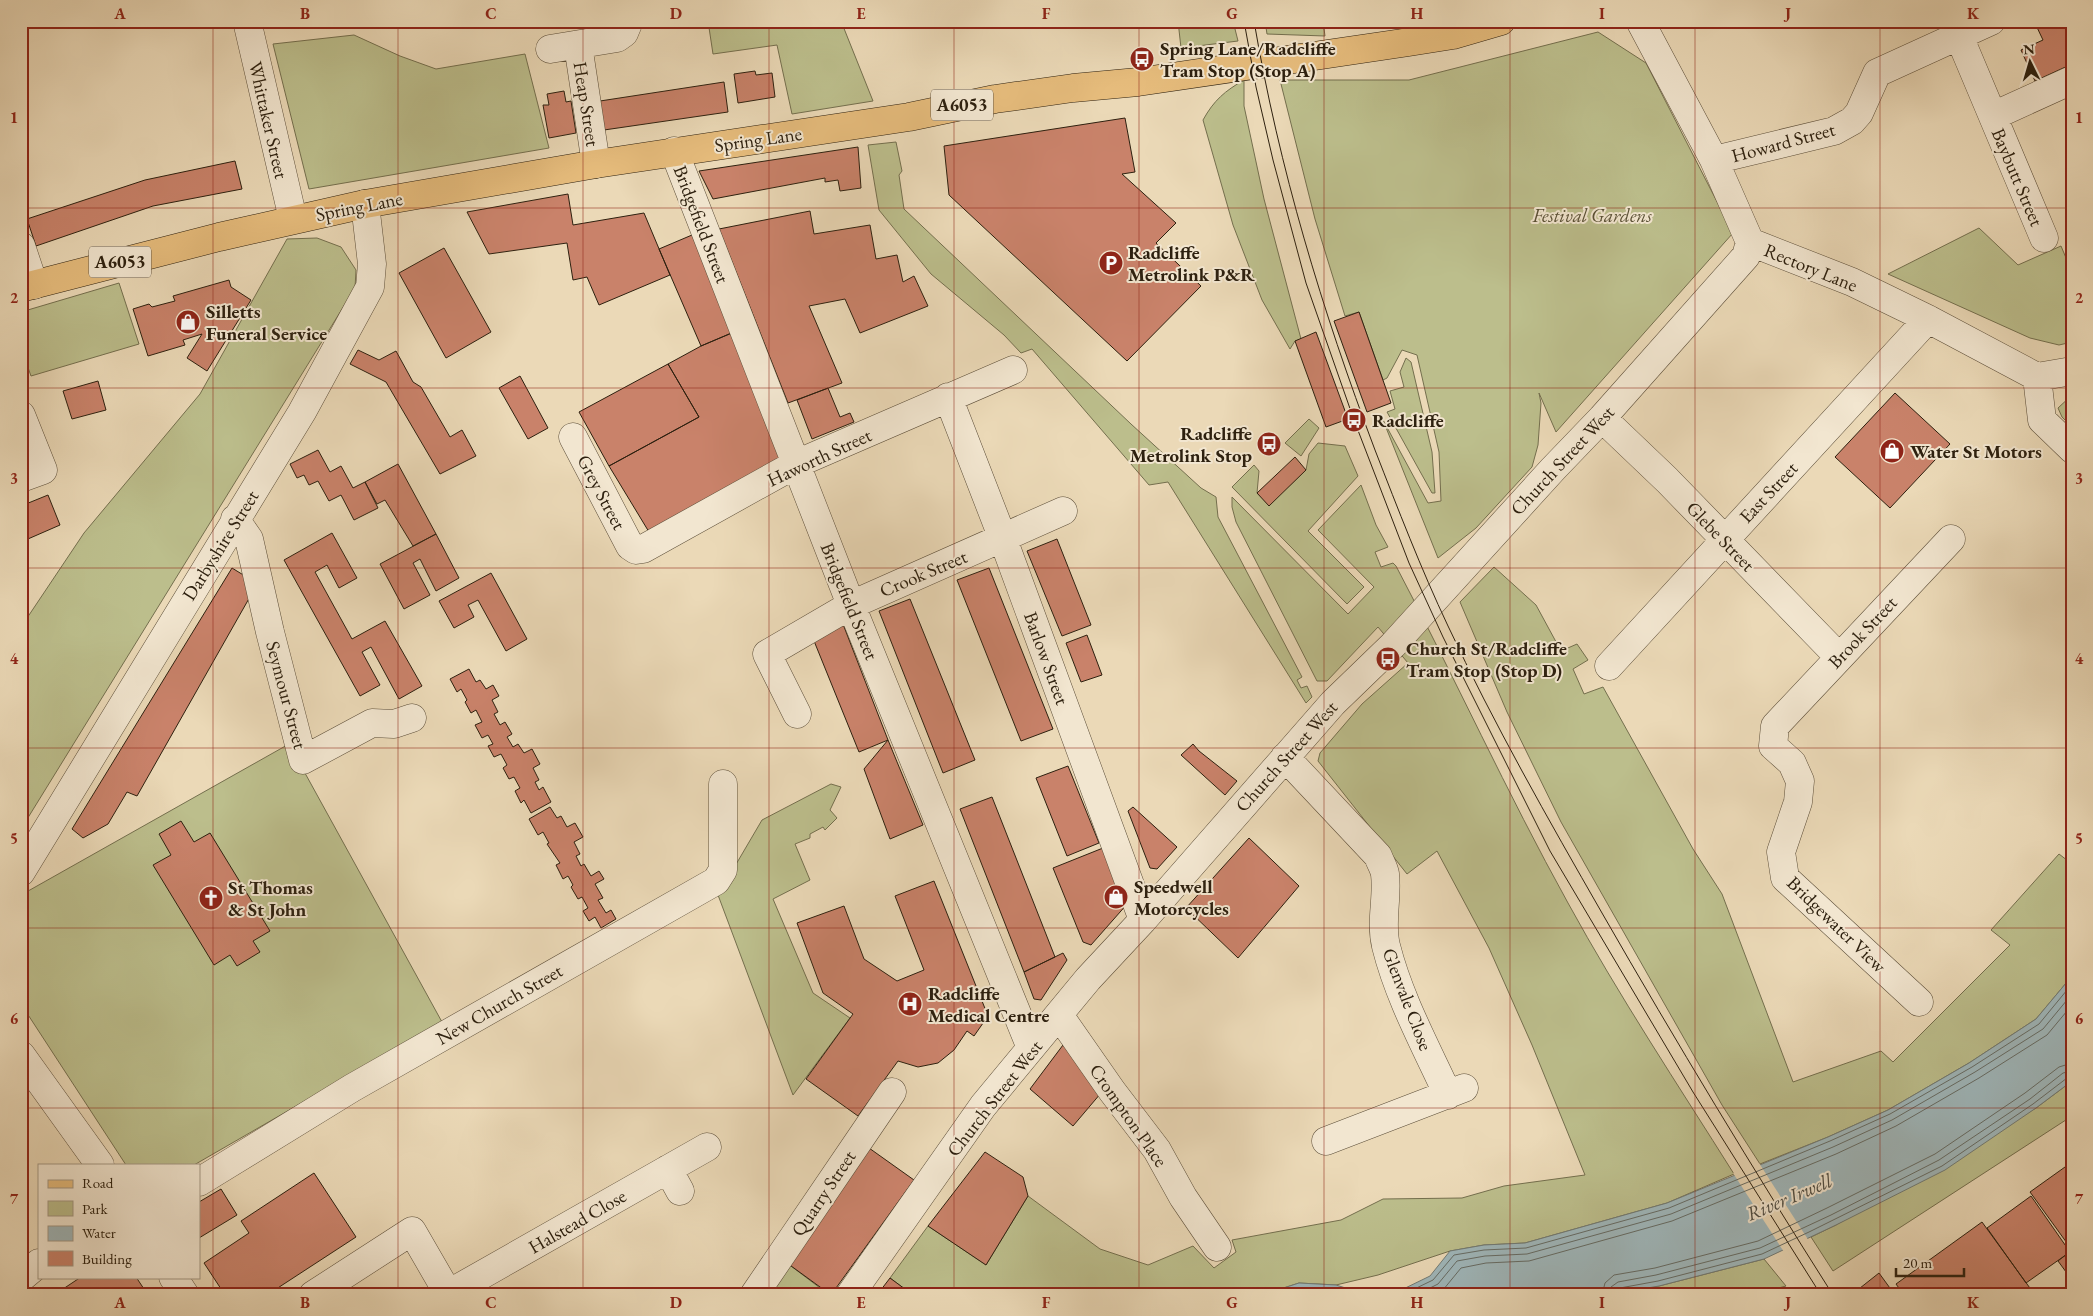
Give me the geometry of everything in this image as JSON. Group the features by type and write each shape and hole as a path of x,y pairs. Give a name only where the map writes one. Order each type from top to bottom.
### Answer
{"main road":[{"name":"Spring Lane","path":"28,286 293,219 365,204 596,164 909,116 995,99 1073,88 1138,82 1418,40 1453,34 1490,22"}],"street":[{"name":"Whittaker Street","path":"247,21 293,219"},
{"name":"Heap Street","path":"550,49 617,38 624,32 629,21"},
{"name":"Rectory Lane","path":"1640,21 1714,160 1750,242 1852,282 1928,319 2037,377"},
{"name":"Howard Street","path":"1714,160 1834,130 1852,121 1859,113 1877,73 1991,21"},
{"name":"Baybutt Street","path":"1959,36 2044,238"},
{"name":"Heap Street","path":"578,45 596,164"},
{"path":"1993,116 2072,80"},
{"name":"Bridgefield Street","path":"674,152 796,464 1032,1048"},
{"name":"Darbyshire Street","path":"21,872 317,386 370,287 372,264 365,204"},
{"name":"Church Street West","path":"850,1295 983,1106 1088,980 1333,703 1393,644 1602,418 1746,256 1750,242"},
{"path":"21,246 28,286"},
{"name":"East Street","path":"1609,666 1928,319"},
{"name":"Haworth Street","path":"630,546 636,550 643,549 796,464 1013,370"},
{"path":"2072,371 2037,377 2042,420 2072,449"},
{"name":"Barlow Street","path":"948,397 1003,539 1143,920"},
{"path":"21,415 32,474"},
{"name":"Glebe Street","path":"1602,418 1667,480 1839,657"},
{"name":"Grey Street","path":"573,437 630,546"},
{"name":"Crook Street","path":"797,714 767,654 852,604 1064,511"},
{"name":"Seymour Street","path":"235,519 248,538 270,632 304,760 372,723 394,724 412,718"},
{"name":"Brook Street","path":"1775,726 1951,539"},
{"name":"Bridgewater View","path":"1775,726 1773,746 1792,763 1800,781 1798,802 1781,852 1785,878 1919,1002"},
{"name":"Glenvale Close","path":"1285,757 1378,856 1385,872 1383,923 1393,971 1407,1007 1457,1091 1354,1119 1326,1141"},
{"name":"New Church Street","path":"200,1181 352,1088 716,881 723,870 723,784"},
{"name":"Crompton Place","path":"1059,1015 1112,1091 1157,1150 1183,1197 1205,1212 1217,1247"},
{"path":"21,1055 99,1164"},
{"name":"Quarry Street","path":"754,1295 892,1092"},
{"name":"Halstead Close","path":"448,1295 674,1180 707,1147"},
{"path":"312,1295 412,1231 448,1295"},
{"path":"21,1278 38,1264"},
{"path":"174,1278 185,1295"}],"green space":[{"path":"708,21 841,21 873,101 792,114 777,45 713,54"},
{"path":"1178,21 1233,21 1238,41 1181,48"},
{"path":"1265,21 1323,21 1325,36 1267,34"},
{"name":"Festival Gardens","path":"1598,32 1646,63 1733,233 1556,432 1539,393 1541,403 1538,445 1532,467 1476,528 1438,558 1383,420 1428,503 1441,501 1439,452 1417,355 1402,350 1387,378 1383,380 1359,312 1345,316 1315,219 1280,80 1409,80"},
{"path":"354,35 400,56 436,69 525,54 549,148 309,189 273,44"},
{"path":"1244,80 1244,106 1264,199 1301,339 1295,341 1290,349 1262,300 1233,225 1203,120 1220,97"},
{"path":"896,142 902,171 899,175 904,209 1131,424 1201,488 1216,497 1218,517 1302,677 1297,680 1301,688 1307,686 1312,697 1306,703 1168,482 1149,485 1032,349 1021,353 1004,335 931,274 879,210 868,145"},
{"path":"1979,228 2018,265 2061,246 2069,265 2072,263 2072,342 2059,345 2030,338 1888,274"},
{"path":"317,238 341,247 356,270 355,288 21,829 21,627 84,533 200,394 287,239"},
{"path":"119,283 139,344 31,376 21,348 21,312"},
{"path":"1406,358 1411,362 1432,452 1435,493 1432,493 1387,412 1395,409 1390,391 1404,387 1400,372"},
{"path":"2072,395 2072,427 2062,417 2058,408"},
{"path":"1309,419 1319,428 1301,456 1285,443"},
{"path":"1318,443 1345,446 1358,476 1308,531 1364,587 1347,604 1232,487 1254,465 1259,471 1257,493 1269,505 1306,470 1309,454"},
{"path":"1361,485 1376,525 1388,547 1375,552 1381,567 1393,563 1396,566 1524,820 1587,938 1734,1174 1667,1203 1525,1243 1484,1245 1450,1251 1378,1275 1336,1285 1299,1283 1262,1295 913,1295 890,1278 928,1226 986,1265 1028,1196 1100,1249 1148,1265 1193,1246 1214,1268 1236,1252 1232,1240 1341,1220 1383,1199 1462,1198 1504,1186 1585,1175 1532,1045 1489,948 1437,851 1407,874 1318,761 1320,753 1362,704 1408,663 1378,627 1327,681 1317,681 1236,522 1232,507 1232,497 1348,614 1374,587 1318,530"},
{"path":"1494,567 1536,605 1561,651 1577,644 1588,660 1573,669 1584,694 1603,687 1693,849 1722,894 1793,1082 1881,1051 1893,1062 2010,945 1991,930 2059,854 2072,864 2072,976 2036,1019 1969,1063 1888,1110 1828,1137 1760,1164 1722,1105 1561,822 1507,712 1460,602"},
{"path":"289,744 442,1022 196,1164 125,1164 21,1004 21,895"},
{"path":"831,784 841,787 830,810 837,818 825,830 823,827 810,834 810,838 795,844 810,880 773,899 813,993 850,1018 793,1095 718,895 762,820"},
{"path":"2072,1081 2072,1116 1833,1271 1811,1237 1836,1225 2036,1108"},
{"path":"1764,1259 1786,1286 1752,1295 1606,1295 1659,1286"},
{"path":"787,1263 824,1291 822,1295 763,1295"}],"water":[{"name":"River Irwell","path":"2072,976 2072,1081 1945,1170 1764,1259 1659,1286 1606,1295 1391,1295 1430,1276 1450,1251 1484,1245 1525,1243 1667,1203 1828,1137 1888,1110 1969,1063 2036,1019"},
{"path":"1299,1283 1336,1285 1368,1295 1262,1295"}],"pier":[{"path":"1759,1163 1809,1241 1784,1252 1733,1173"}],"building":[{"path":"2034,21 2072,21 2072,64 2035,81 2021,50 2043,40"},
{"path":"755,71 756,75 772,73 775,97 738,103 734,74"},
{"path":"724,82 728,112 604,130 600,101"},
{"path":"564,91 566,102 571,101 576,133 549,138 543,105 549,105 547,94"},
{"path":"1125,118 1135,172 1122,174 1176,223 1156,243 1201,286 1127,361 949,195 944,146"},
{"path":"858,147 861,188 840,191 838,180 825,182 825,178 713,199 699,171"},
{"path":"235,161 242,189 153,206 36,246 27,219 145,180"},
{"path":"568,194 573,225 644,213 670,275 599,305 587,277 573,280 567,243 489,254 467,212"},
{"path":"810,211 814,234 870,225 876,259 897,255 903,282 914,276 928,306 860,333 845,299 809,306 842,383 788,403 719,229"},
{"path":"692,235 734,332 701,346 659,249"},
{"path":"444,248 491,332 446,358 399,273"},
{"name":"Silletts Funeral Service","path":"229,280 231,287 251,300 207,371 187,358 202,334 183,340 185,345 148,356 133,309 149,304 152,307 175,301 173,296"},
{"path":"1359,312 1391,403 1367,412 1334,321"},
{"path":"734,332 783,457 649,532 609,466 699,417 668,364 701,346"},
{"path":"1316,332 1348,419 1326,427 1295,341"},
{"path":"358,350 379,360 396,351 413,382 421,387 450,437 462,430 476,456 440,474 386,382 350,364"},
{"path":"668,364 699,417 609,466 579,412"},
{"path":"520,376 548,428 528,439 499,388"},
{"path":"98,381 106,410 72,419 63,391"},
{"path":"828,388 840,417 850,413 854,422 812,439 797,400"},
{"name":"Water St Motors","path":"1895,393 1950,444 1890,508 1835,457"},
{"path":"318,450 330,472 341,466 353,488 365,482 378,508 354,520 341,495 329,501 318,481 309,485 304,475 297,478 290,464"},
{"path":"1295,457 1306,470 1269,506 1257,493"},
{"path":"398,464 436,534 413,546 385,500 377,504 365,482"},
{"path":"48,495 60,525 21,542 21,506"},
{"path":"332,533 357,578 339,588 327,565 315,572 352,639 385,621 422,686 399,699 371,647 362,652 380,685 360,696 284,560"},
{"path":"436,534 459,578 436,591 420,559 413,563 430,595 404,609 380,564"},
{"path":"1057,539 1091,625 1062,636 1027,551"},
{"path":"232,568 245,576 251,595 137,796 127,792 108,824 83,838 72,829"},
{"path":"989,568 1053,729 1021,741 957,580"},
{"path":"491,573 527,639 506,651 478,600 468,605 474,617 454,628 439,601"},
{"path":"910,599 975,760 943,773 879,611"},
{"path":"841,619 888,740 859,752 812,636"},
{"path":"1087,635 1102,675 1081,682 1066,643"},
{"path":"469,669 476,682 480,680 486,689 493,685 499,696 492,700 498,712 494,714 500,725 505,722 512,734 507,737 513,747 518,744 524,753 532,749 540,764 533,768 539,780 535,782 539,790 543,787 551,802 531,813 524,800 521,803 515,791 520,788 514,777 509,779 503,768 507,765 501,754 494,757 488,746 493,744 488,735 482,738 475,725 482,722 476,710 471,713 461,689 457,692 450,679"},
{"path":"888,740 923,825 890,839 864,769"},
{"path":"1193,744 1237,781 1225,795 1181,755"},
{"path":"1068,766 1099,843 1067,856 1036,778"},
{"path":"992,797 1055,957 1024,972 960,809"},
{"path":"550,807 557,818 561,816 567,827 575,823 583,837 574,842 580,854 576,856 581,866 584,864 591,876 599,871 604,879 595,884 603,898 598,900 606,913 611,910 616,919 601,928 595,917 589,921 583,911 588,908 582,897 578,899 571,887 573,885 568,876 563,879 556,865 560,863 547,844 549,843 543,832 538,835 529,819"},
{"path":"1133,807 1177,847 1157,869 1150,868 1128,811"},
{"name":"St Thomas & St John","path":"181,821 194,842 210,833 270,931 253,941 260,952 237,966 230,955 214,965 153,865 171,855 159,834"},
{"path":"1249,838 1299,886 1238,958 1186,908"},
{"path":"1103,848 1128,903 1091,945 1083,942 1053,868"},
{"name":"Radcliffe Medical Centre","path":"934,881 988,1016 974,1036 967,1031 954,1050 938,1063 918,1067 898,1061 858,1116 806,1079 853,1014 823,993 797,923 844,906 864,959 897,981 924,970 895,896"},
{"path":"1063,953 1067,960 1041,1000 1034,999 1024,972"},
{"path":"1063,1045 1101,1093 1073,1126 1030,1089"},
{"path":"869,1148 914,1180 831,1295 787,1263"},
{"path":"985,1152 1023,1177 1028,1196 986,1265 928,1226"},
{"path":"2072,1162 2072,1250 2030,1192"},
{"path":"314,1173 356,1237 267,1295 225,1295 204,1263 249,1233 241,1221"},
{"path":"221,1189 237,1215 200,1237 200,1201"},
{"path":"2031,1196 2070,1252 2026,1283 1987,1228"},
{"path":"1982,1222 2035,1295 1904,1295 1896,1284"},
{"path":"2072,1250 2072,1280 2058,1261"},
{"path":"1879,1273 1895,1295 1857,1295 1855,1292"},
{"path":"80,1278 137,1278 148,1295 54,1295"},
{"path":"890,1278 913,1295 877,1295"}],"tram line":[{"path":"1244,21 1256,87 1273,160 1306,283 1354,420 1409,563 1443,637 1550,851 1693,1092 1821,1295"},
{"path":"1254,21 1264,76 1289,184 1337,345 1375,450 1438,604 1503,735 1582,878 1715,1105 1833,1295"}],"place":[{"name":"Spring Lane/Radcliffe Tram Stop (Stop A)","path":"1142,59"},
{"name":"Radcliffe Metrolink P&R","path":"1111,263"},
{"name":"Silletts Funeral Service","path":"188,322"},
{"name":"Radcliffe","path":"1354,420"},
{"name":"Radcliffe Metrolink Stop","path":"1269,444"},
{"name":"Water St Motors","path":"1892,451"},
{"name":"Church St/Radcliffe Tram Stop (Stop D)","path":"1388,659"},
{"name":"Speedwell Motorcycles","path":"1116,897"},
{"name":"St Thomas & St John","path":"211,898"},
{"name":"Radcliffe Medical Centre","path":"910,1004"}]}
